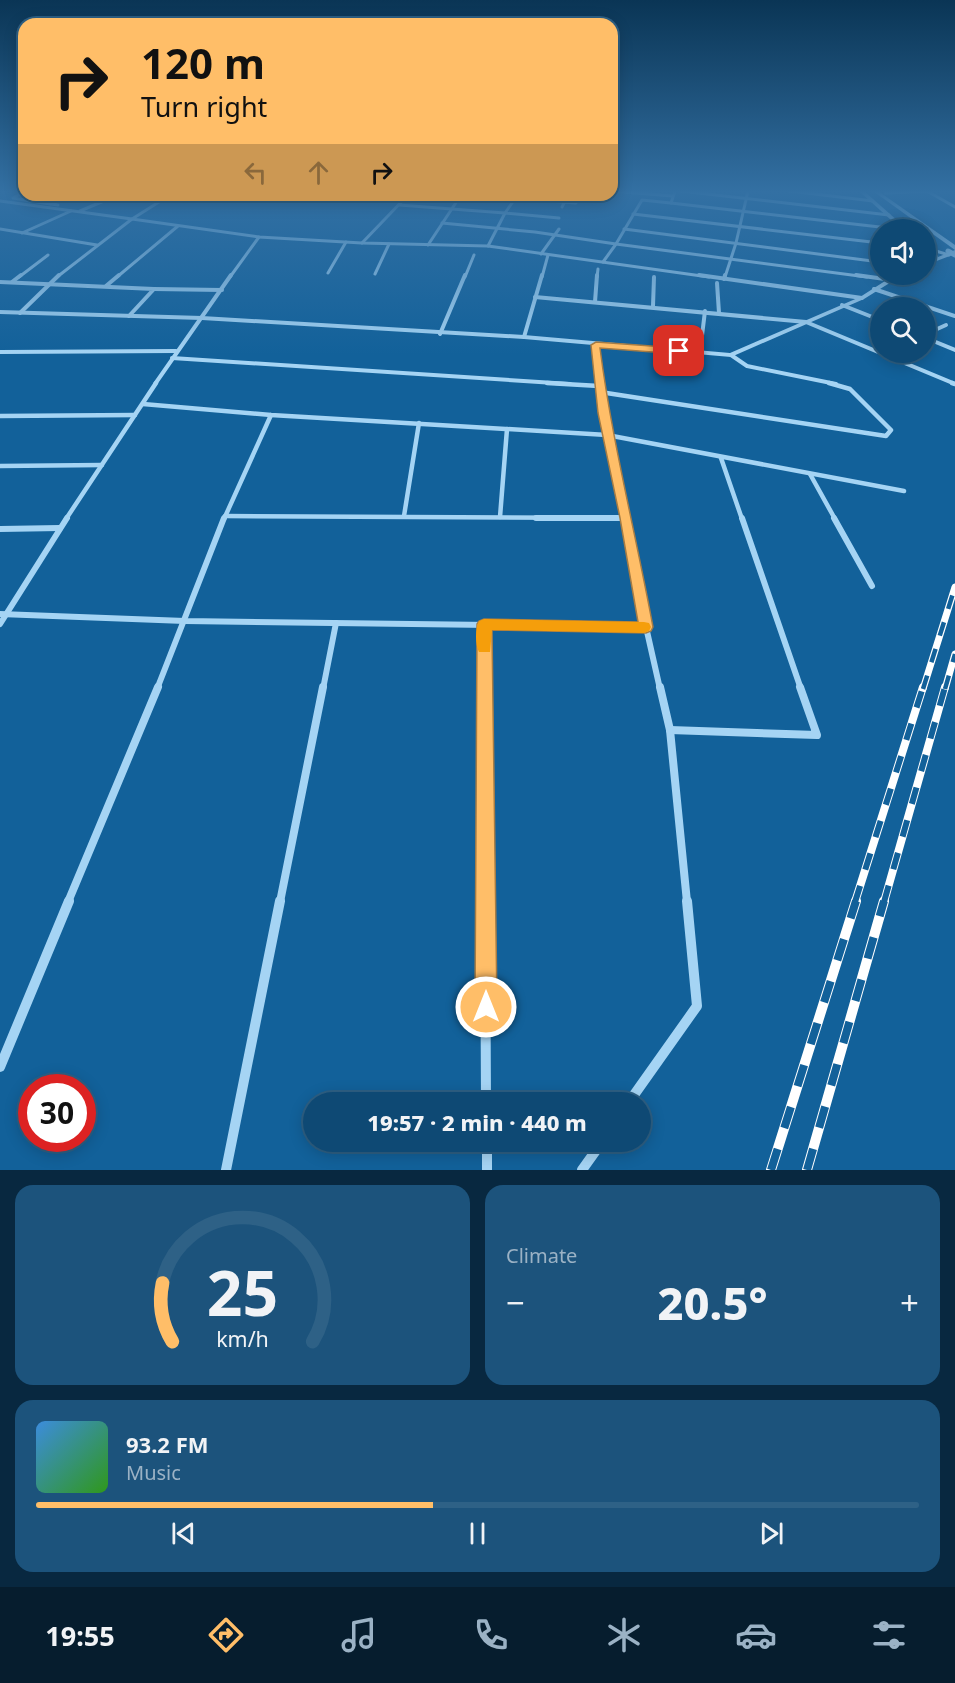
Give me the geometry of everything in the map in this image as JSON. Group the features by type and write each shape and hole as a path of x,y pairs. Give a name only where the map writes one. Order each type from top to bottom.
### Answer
{"street":[{"path":"20,313 49,283 96,246"},
{"path":"105,286 154,246"},
{"path":"0,624 3,614 176,351 253,246"},
{"path":"328,273 344,246"},
{"path":"375,274 388,246"},
{"path":"464,246 488,246 862,298"},
{"path":"541,254 547,246"},
{"path":"603,262 615,246"},
{"path":"629,246 870,277"},
{"path":"724,279 735,246"},
{"path":"756,246 870,261"},
{"path":"936,249 954,252"},
{"path":"936,259 954,252"},
{"path":"12,283 48,255"},
{"path":"440,334 474,255"},
{"path":"524,337 548,255"},
{"path":"595,302 598,269"},
{"path":"653,306 654,277"},
{"path":"0,282 222,290"},
{"path":"717,283 719,313"},
{"path":"731,356 862,298 882,285"},
{"path":"129,316 154,289"},
{"path":"874,289 955,316"},
{"path":"535,297 653,306 806,322 870,346"},
{"path":"842,305 870,316"},
{"path":"700,352 705,311"},
{"path":"0,312 202,318 440,334 524,337 731,356 747,366 836,384 850,389 891,430 886,436 599,389 172,358"},
{"path":"936,330 946,325"},
{"path":"936,341 955,350"},
{"path":"596,345 599,389 607,435 626,518 646,627 670,730 697,1006 636,1092"},
{"path":"0,352 176,351"},
{"path":"910,363 955,384"},
{"path":"143,404 271,415 607,435 904,491"},
{"path":"0,416 135,415"},
{"path":"0,1067 185,621 225,516 271,415"},
{"path":"404,516 419,423"},
{"path":"500,517 507,429"},
{"path":"670,730 817,735 721,458"},
{"path":"0,466 102,465"},
{"path":"810,474 872,586"},
{"path":"225,516 626,518"},
{"path":"0,529 60,528"},
{"path":"3,614 185,621 646,627"},
{"path":"226,1170 336,623"},
{"path":"484,624 486,1092"},
{"path":"487,1152 487,1170"},
{"path":"582,1170 595,1152"}],"railway":[{"path":"923,689 955,587"},
{"path":"945,689 955,654"},
{"path":"855,902 923,687"},
{"path":"884,902 945,687"},
{"path":"771,1170 856,901"},
{"path":"807,1170 884,901"}],"slow traffic":[{"path":"484,648 484,624 644,627"}],"route":[{"path":"486,1007 484,624 646,627 626,518 603,413 596,345 679,351"}]}
